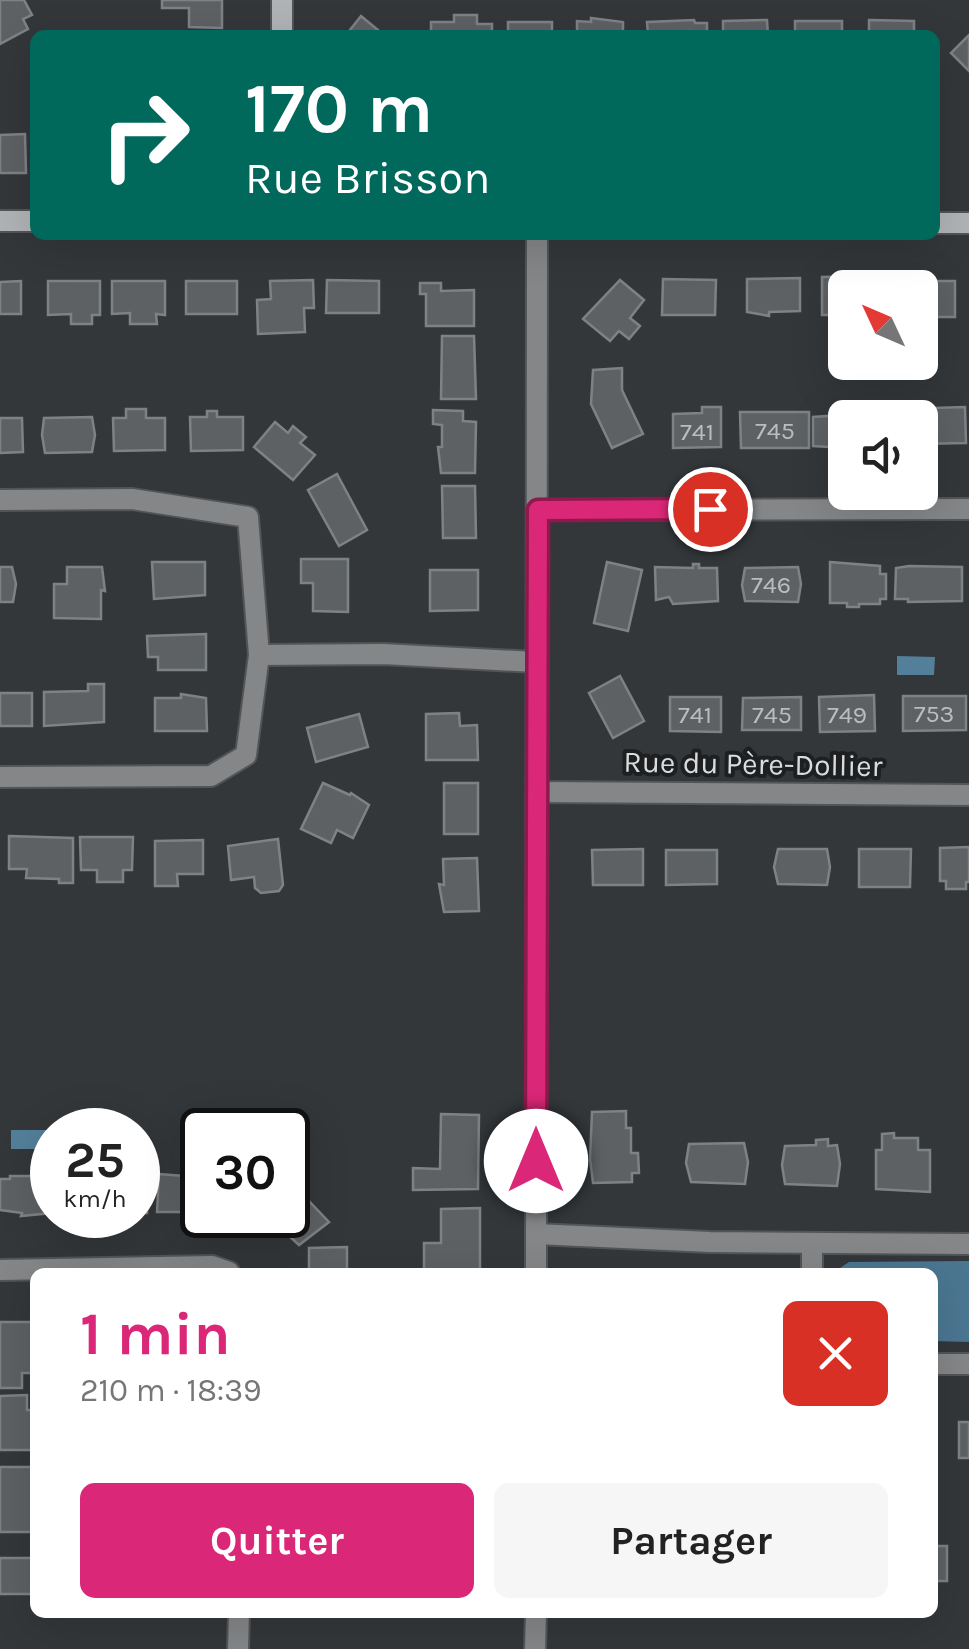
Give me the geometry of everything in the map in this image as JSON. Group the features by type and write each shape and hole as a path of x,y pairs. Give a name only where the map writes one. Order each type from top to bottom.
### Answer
{"street":[{"path":"282,0 282,30"},
{"path":"0,221 30,221"},
{"path":"940,223 969,223"},
{"path":"536,1268 537,240"},
{"path":"0,500 132,499 248,517 259,655 246,755 210,776 0,776"},
{"path":"538,510 969,509"},
{"path":"259,655 383,654 536,662"},
{"name":"Rue du Père-Dollier","path":"537,792 969,795"},
{"path":"536,1234 969,1244"},
{"path":"812,1243 812,1268"},
{"path":"106,1268 218,1268"},
{"path":"0,1270 30,1269"},
{"path":"938,1364 969,1364"},
{"path":"238,1649 239,1618"},
{"path":"535,1649 536,1618"}],"shaded area":[{"path":"897,656 935,657 934,675 897,675"},
{"path":"11,1130 30,1130 30,1149 11,1149"},
{"path":"969,1261 969,1342 938,1341 938,1268 840,1268 849,1262"}],"building":[{"path":"0,0 24,0 32,15 23,19 28,29 0,44"},
{"path":"162,0 222,0 222,28 189,27 189,8 162,8"},
{"path":"454,15 477,15 477,24 492,24 492,30 431,30 431,22 454,22"},
{"path":"361,16 378,30 350,30"},
{"path":"591,18 623,22 623,30 577,30 577,21 591,22"},
{"path":"694,20 707,23 707,30 648,30 647,22"},
{"path":"767,20 768,30 723,30 723,21"},
{"path":"869,20 914,21 914,30 869,30"},
{"path":"795,21 842,21 842,30 795,30"},
{"path":"508,22 552,22 552,30 508,30"},
{"path":"969,35 969,71 951,53"},
{"path":"25,134 26,173 0,173 0,135"},
{"path":"822,277 828,277 828,315 822,315"},
{"path":"800,278 800,311 769,312 769,316 747,312 747,279"},
{"path":"663,279 716,280 715,315 662,315"},
{"path":"313,280 314,308 304,308 305,332 258,334 257,300 271,299 270,281"},
{"path":"327,280 379,281 379,313 326,313"},
{"path":"620,280 644,300 630,318 640,326 629,339 619,331 610,341 583,319"},
{"path":"21,281 21,314 0,314 0,282"},
{"path":"48,281 100,281 100,315 92,315 92,324 71,324 71,314 48,315"},
{"path":"112,281 165,281 165,315 156,314 157,324 130,324 130,313 112,314"},
{"path":"186,281 237,281 237,314 186,314"},
{"path":"938,281 955,281 955,317 938,317"},
{"path":"420,283 441,283 441,291 474,290 474,326 426,326 426,294 420,294"},
{"path":"442,336 474,336 476,399 441,399"},
{"path":"622,368 622,390 643,434 612,448 591,404 593,370"},
{"path":"702,407 721,407 721,447 673,448 673,414 702,413"},
{"path":"965,407 966,443 938,444 938,408"},
{"path":"126,409 146,409 146,418 165,418 165,450 114,451 113,418 126,418"},
{"path":"433,410 463,411 463,421 476,422 475,473 441,473 438,447 442,447 442,425 433,424"},
{"path":"207,411 217,411 217,417 243,417 243,450 191,451 190,417 207,417"},
{"path":"740,412 809,412 809,448 741,448"},
{"path":"828,416 828,447 813,446 813,417"},
{"path":"92,417 92,452 45,453 44,418"},
{"path":"0,418 22,418 23,452 0,453"},
{"path":"275,422 288,433 293,426 306,437 300,443 315,455 293,480 254,447"},
{"path":"337,474 367,530 339,546 308,490"},
{"path":"442,486 475,486 476,538 443,538"},
{"path":"301,559 348,559 348,612 313,611 313,583 301,583"},
{"path":"152,562 205,562 205,595 154,599"},
{"path":"607,562 642,570 628,631 594,623"},
{"path":"830,562 880,566 880,574 886,574 886,599 880,599 880,604 859,607 830,603"},
{"path":"693,564 717,568 718,601 673,604 669,597 656,600 655,567 693,568"},
{"path":"0,567 12,567 16,584 13,602 0,602"},
{"path":"67,567 102,567 105,591 101,590 101,619 54,618 54,584 67,584"},
{"path":"798,567 798,602 745,601 745,568"},
{"path":"962,567 962,601 895,599 896,568"},
{"path":"430,570 478,570 478,610 430,611"},
{"path":"206,634 206,670 158,670 158,657 148,657 147,636"},
{"path":"620,676 644,721 613,738 589,693"},
{"path":"88,684 104,684 104,722 44,726 44,692 88,691"},
{"path":"0,693 32,693 32,726 0,726"},
{"path":"181,694 206,698 207,731 155,731 155,698 181,698"},
{"path":"874,695 875,731 820,732 819,697"},
{"path":"903,696 966,696 966,730 903,731"},
{"path":"670,697 721,697 721,732 670,731"},
{"path":"801,697 801,730 742,730 743,698"},
{"path":"459,713 460,726 477,725 478,760 426,760 426,714"},
{"path":"359,714 368,747 316,762 307,728"},
{"path":"323,783 351,793 369,805 353,838 337,830 331,843 301,829"},
{"path":"444,783 478,783 478,834 444,834"},
{"path":"9,836 73,838 73,883 26,878 27,869 9,869"},
{"path":"80,837 133,837 132,870 123,870 123,882 97,882 97,870 81,870"},
{"path":"278,839 283,885 279,891 261,893 255,888 254,877 231,880 228,846"},
{"path":"203,840 203,874 177,874 178,886 155,886 155,841"},
{"path":"969,847 966,889 946,889 946,881 940,881 940,848"},
{"path":"643,849 643,885 593,885 592,850"},
{"path":"778,849 827,849 827,885 778,884 774,867"},
{"path":"859,849 911,849 910,887 859,887"},
{"path":"666,850 717,850 717,884 666,885"},
{"path":"477,858 479,911 444,912 439,884 444,885 443,859"},
{"path":"626,1111 631,1153 638,1153 639,1173 632,1173 632,1182 593,1183 592,1112"},
{"path":"441,1114 479,1115 478,1189 413,1190 413,1168 440,1169"},
{"path":"894,1133 894,1138 918,1138 918,1150 930,1150 930,1192 876,1189 876,1150 882,1150 882,1134"},
{"path":"828,1139 828,1146 837,1145 837,1186 785,1184 785,1146 816,1145 816,1140"},
{"path":"744,1143 748,1162 745,1184 691,1182 686,1163 689,1144"},
{"path":"160,1174 180,1176 180,1212 160,1212"},
{"path":"30,1176 30,1215 0,1210 0,1179"},
{"path":"310,1202 329,1222 310,1237"},
{"path":"480,1208 480,1268 424,1268 424,1243 441,1243 441,1209"},
{"path":"347,1247 347,1268 309,1268 309,1248"},
{"path":"0,1322 30,1322 30,1373 22,1373 22,1388 0,1388"},
{"path":"27,1395 30,1450 0,1450 0,1396"},
{"path":"959,1422 969,1422 969,1458 959,1458"},
{"path":"0,1467 30,1467 30,1532 0,1532"},
{"path":"938,1546 947,1546 947,1581 938,1581"},
{"path":"0,1558 30,1558 30,1594 0,1594"}],"route":[{"path":"536,1161 538,510 710,509"}]}
